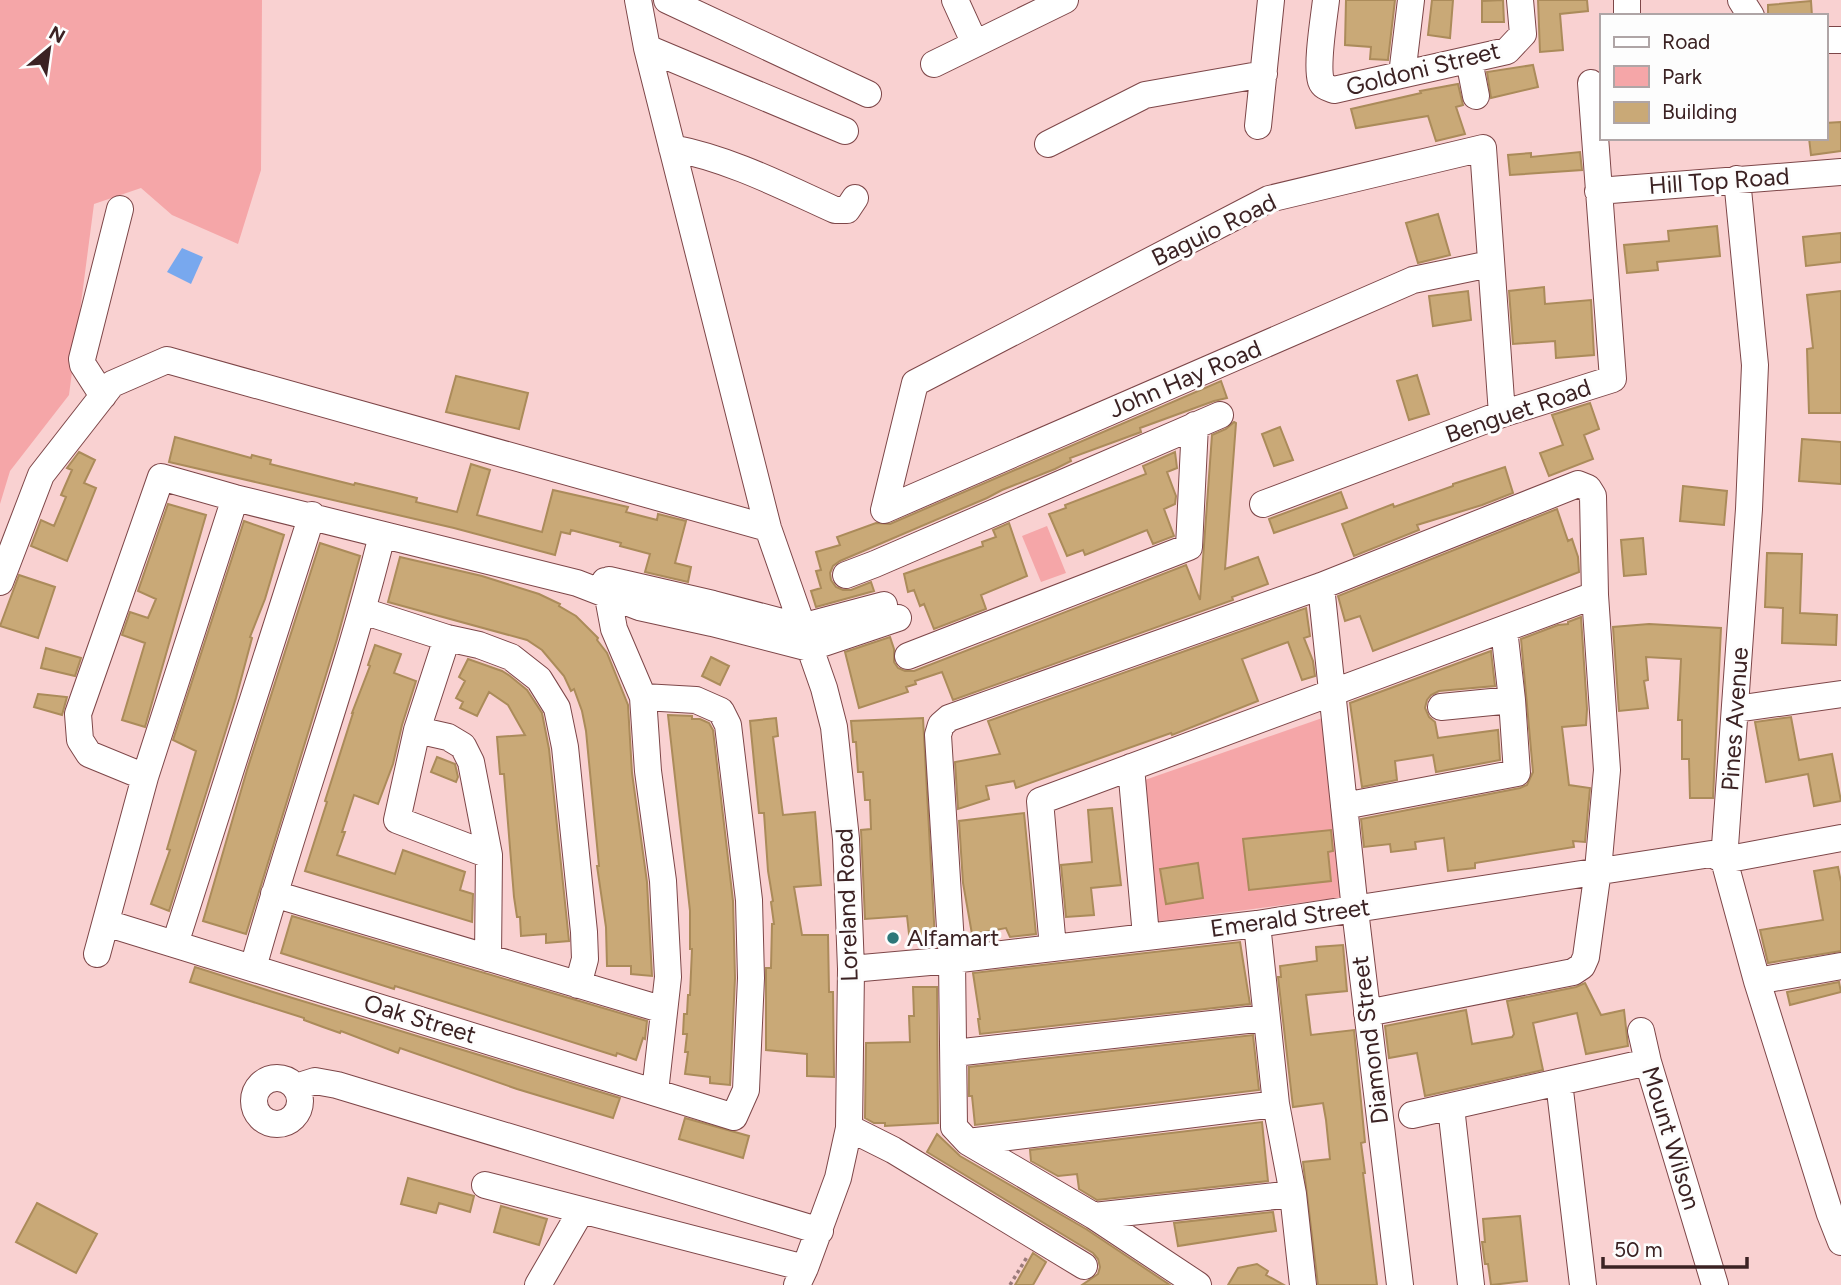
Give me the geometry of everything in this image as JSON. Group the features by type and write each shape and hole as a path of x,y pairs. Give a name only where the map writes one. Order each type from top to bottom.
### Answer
{"street":[{"name":"Loreland Road","path":"638,0 647,48 768,527 824,688 834,727 846,839 851,969 849,1128 838,1178 801,1277"},
{"path":"667,0 868,94"},
{"path":"955,0 975,44"},
{"path":"934,64 1065,0"},
{"path":"1258,126 1271,0"},
{"name":"Goldoni Street","path":"1326,0 1320,60 1321,81 1325,87 1334,90 1507,51 1523,34 1520,0"},
{"path":"1402,75 1411,0"},
{"path":"647,48 845,131"},
{"path":"1469,60 1476,96"},
{"path":"1048,144 1145,95 1264,74"},
{"name":"Benguet Road","path":"1262,504 1502,414 1613,379 1591,83"},
{"path":"672,148 703,154 737,166 835,211 842,212 855,198"},
{"name":"Baguio Road","path":"884,510 915,383 1269,199 1483,148 1502,414"},
{"name":"Hill Top Road","path":"1598,191 1841,172"},
{"name":"Pines Avenue","path":"1737,179 1755,365 1749,509 1724,860 1757,981 1841,1242"},
{"path":"103,396 82,359 120,209"},
{"name":"John Hay Road","path":"884,510 1413,280 1490,264"},
{"path":"0,582 40,475 113,384 167,360 768,527"},
{"path":"846,575 875,565 1220,415"},
{"path":"875,565 895,611 911,664 1189,547 1195,425"},
{"path":"145,777 89,754 80,740 78,714 161,477 382,535 577,583 606,587 639,607 712,623 805,638 895,611"},
{"path":"1198,1285 1094,1216 968,1142 954,1127 952,960 938,735 941,725 949,718 1321,586 1578,484 1588,488 1593,496 1595,595 1607,770 1598,870 1586,957 1582,966 1573,972 1367,1013"},
{"path":"97,954 145,777 235,498"},
{"path":"176,944 312,515"},
{"path":"253,968 363,611 382,535"},
{"name":"Diamond Street","path":"1321,586 1355,909 1400,1285"},
{"path":"606,587 614,629 643,697 648,771 663,881 668,977 655,1092"},
{"path":"1053,948 1040,801 1595,595"},
{"path":"363,611 447,638 479,645 510,657 539,679 556,708 565,747 584,932 585,959 578,985"},
{"path":"1344,806 1517,773 1504,629"},
{"path":"447,638 417,730 397,820 489,855"},
{"path":"1736,709 1841,694"},
{"name":"Oak Street","path":"106,923 734,1117 746,1090 751,978 749,900 728,725 721,711 696,700 643,697"},
{"path":"1441,707 1512,700"},
{"path":"417,730 448,737 463,746 471,762 489,855 488,958"},
{"path":"1131,767 1146,936"},
{"name":"Emerald Street","path":"851,969 952,960 1257,924 1711,854 1724,860 1841,838"},
{"path":"274,894 664,1010"},
{"path":"1257,924 1265,1018 1276,1104 1293,1194 1303,1285"},
{"path":"1757,981 1841,966"},
{"path":"954,1053 1265,1018"},
{"name":"Mount Wilson","path":"1640,1031 1715,1285"},
{"path":"1412,1115 1648,1062"},
{"path":"296,1087 315,1081 337,1085 820,1231"},
{"path":"1559,1082 1583,1285"},
{"path":"968,1142 1276,1104"},
{"path":"1451,1107 1471,1285"},
{"path":"849,1128 893,1150 1084,1266"},
{"path":"485,1185 801,1277"},
{"path":"1094,1216 1293,1194"},
{"path":"538,1285 581,1211"}],"path":[{"path":"1010,1285 1037,1239"}],"green space":[{"path":"0,0 262,0 261,170 238,244 172,215 141,188 94,204 69,395 10,471 0,504"},
{"path":"1047,526 1066,573 1041,582 1022,536"},
{"path":"1328,716 1345,897 1154,922 1142,781"}],"water":[{"path":"182,248 203,257 191,284 167,272"}],"building":[{"path":"1346,0 1395,0 1388,60 1370,59 1371,47 1345,45"},
{"path":"1432,0 1453,0 1450,38 1428,35"},
{"path":"1503,0 1504,22 1482,22 1482,1"},
{"path":"1538,0 1587,0 1588,11 1560,14 1563,50 1540,52"},
{"path":"1811,1 1812,14 1768,14 1768,5"},
{"path":"1533,65 1538,87 1491,98 1487,72"},
{"path":"1458,84 1463,105 1456,107 1465,134 1436,141 1428,116 1356,128 1351,109"},
{"path":"1841,122 1841,151 1811,155 1809,140 1827,140 1827,123"},
{"path":"1580,152 1582,170 1510,175 1508,155 1531,153 1531,157"},
{"path":"1438,214 1450,255 1418,263 1406,223"},
{"path":"1717,226 1720,256 1657,262 1658,270 1627,273 1624,245 1669,241 1668,231"},
{"path":"1841,233 1841,262 1806,266 1803,237"},
{"path":"1544,287 1545,304 1591,300 1594,355 1556,358 1555,341 1513,344 1509,291"},
{"path":"1468,291 1471,320 1433,326 1429,296"},
{"path":"1841,291 1841,413 1809,413 1807,349 1813,348 1807,295"},
{"path":"1417,375 1429,414 1409,420 1397,381"},
{"path":"456,376 528,393 519,429 446,412"},
{"path":"1221,381 1227,398 1140,428 1141,432 1070,458 1071,461 1055,469 840,561 833,566 830,573 836,587 851,590 871,582 874,591 816,607 811,591 821,588 816,571 821,570 816,552 840,545 837,537 876,523 890,524"},
{"path":"1590,403 1599,429 1584,435 1593,459 1549,476 1540,453 1563,445 1552,415"},
{"path":"1234,422 1225,569 1258,557 1268,584 1232,597 1233,600 953,700 942,672 915,681 916,684 906,687 908,692 859,708 845,652 890,637 894,662 898,668 914,671 1186,565 1200,600 1212,435"},
{"path":"1280,427 1293,460 1274,466 1262,434"},
{"path":"175,437 251,458 252,455 271,460 270,464 417,498 416,502 457,512 471,464 490,470 477,515 542,532 553,490 628,507 626,512 657,520 658,514 686,521 675,563 691,567 688,582 645,572 650,554 571,530 570,534 561,532 555,555 454,528 169,462"},
{"path":"1802,439 1841,442 1841,484 1799,481"},
{"path":"79,452 95,460 84,483 96,488 67,561 31,546 41,520 54,526 66,497 61,495 72,470 67,468"},
{"path":"1175,452 1177,468 1167,472 1176,496 1175,504 1164,509 1174,536 1153,544 1147,530 1085,555 1083,550 1067,556 1049,514 1066,508 1065,505 1146,474 1143,466"},
{"path":"1505,467 1513,493 1417,525 1419,530 1354,556 1342,524"},
{"path":"1683,486 1727,491 1724,525 1680,521"},
{"path":"1341,492 1347,508 1274,533 1269,519"},
{"path":"168,504 206,515 145,727 122,720 145,643 122,635 130,612 148,618 156,599 138,591"},
{"path":"1557,509 1568,541 1572,539 1578,557 1579,572 1373,651 1360,616 1345,621 1338,596"},
{"path":"244,521 284,535 265,599 250,637 252,638 236,698 169,911 151,904 170,850 167,849 196,751 173,740"},
{"path":"1009,523 1027,576 981,595 986,609 934,629 924,604 920,606 914,590 908,592 904,574 983,546 982,542 996,537 993,530"},
{"path":"1643,538 1646,574 1624,576 1621,540"},
{"path":"320,543 360,556 246,934 203,921 247,770"},
{"path":"1767,553 1802,554 1800,613 1837,615 1836,645 1782,643 1783,608 1765,607"},
{"path":"400,557 482,576 539,594 560,604 559,606 576,616 598,638 628,705 632,773 647,882 652,976 631,974 631,966 607,966 606,927 597,866 586,731 574,689 571,691 564,676 542,650 527,640 388,602"},
{"path":"19,575 55,587 38,638 0,626"},
{"path":"1306,608 1310,636 1304,638 1313,661 1315,676 1302,680 1288,642 1242,659 1258,701 1172,735 1171,733 1016,788 1014,781 986,786 989,799 958,809 955,762 1000,754 988,721"},
{"path":"1581,617 1586,725 1562,727 1569,785 1590,788 1585,842 1573,841 1574,847 1475,863 1475,868 1448,871 1444,838 1415,842 1416,849 1391,852 1390,844 1364,847 1361,819 1527,785 1533,772 1521,639"},
{"path":"1649,624 1721,628 1713,798 1690,798 1689,759 1682,759 1682,720 1678,720 1681,659 1646,657 1648,680 1644,681 1648,708 1619,711 1613,627"},
{"path":"375,645 401,654 394,673 416,681 393,764 378,804 354,795 337,855 395,874 403,850 465,872 460,890 473,894 472,922 305,871"},
{"path":"46,648 81,658 75,676 41,668"},
{"path":"1491,651 1495,686 1439,691 1431,695 1425,708 1435,722 1438,738 1498,730 1500,760 1436,772 1433,755 1395,761 1397,780 1362,787 1350,703"},
{"path":"711,657 729,666 720,685 702,676"},
{"path":"468,659 510,676 527,690 542,713 549,749 569,941 546,943 546,934 521,936 520,917 517,917 514,897 504,774 500,774 497,737 525,735 508,705 489,692 477,716 460,708 463,702 456,698 465,681 459,677"},
{"path":"38,694 67,697 62,715 34,707"},
{"path":"668,715 692,716 692,719 709,723 713,730 733,901 735,978 730,1085 710,1083 710,1077 685,1074 688,1052 685,1052 687,1034 683,1034 684,1014 687,1014 690,995 692,949"},
{"path":"1791,717 1799,760 1832,754 1841,801 1814,806 1808,774 1766,782 1755,722"},
{"path":"776,718 778,736 773,737 783,815 815,812 821,885 794,887 802,935 828,935 829,992 833,992 834,1077 807,1076 807,1054 766,1050 766,968 771,968 773,901 764,813 759,813 750,721"},
{"path":"923,718 935,940 910,943 907,916 865,919 861,830 871,829 870,800 865,800 863,772 858,772 851,721"},
{"path":"437,757 455,764 458,777 456,782 431,772"},
{"path":"1112,808 1121,885 1091,888 1094,915 1066,917 1061,865 1092,862 1088,810"},
{"path":"1024,813 1036,934 1010,937 1006,928 972,934 963,883 959,821"},
{"path":"1331,830 1333,851 1328,852 1331,881 1249,890 1243,839"},
{"path":"1198,863 1203,898 1166,904 1160,869"},
{"path":"1838,867 1841,882 1841,951 1768,963 1760,930 1823,920 1814,871"},
{"path":"292,916 647,1021 645,1039 643,1038 636,1060 617,1053 616,1056 281,953"},
{"path":"1240,942 1250,1004 980,1034 973,973"},
{"path":"1343,945 1347,991 1306,995 1311,1035 1354,1030 1365,1142 1361,1143 1363,1173 1377,1285 1318,1285 1303,1162 1330,1159 1326,1120 1323,1103 1293,1107 1278,977 1281,977 1280,966 1317,961 1316,947"},
{"path":"195,967 620,1098 613,1118 517,1089 400,1048 398,1053 304,1018 190,982"},
{"path":"1839,982 1841,992 1790,1005 1787,992"},
{"path":"1585,983 1601,1015 1624,1010 1628,1046 1586,1054 1577,1013 1533,1023 1543,1070 1425,1096 1417,1053 1389,1058 1385,1026 1466,1010 1472,1044 1512,1037 1514,1034 1507,1001"},
{"path":"913,987 937,987 938,1123 885,1126 885,1123 874,1123 865,1118 866,1043 910,1042 909,1016 914,1016"},
{"path":"1253,1035 1259,1090 975,1125 972,1096 969,1096 969,1067"},
{"path":"685,1118 749,1136 743,1158 679,1139"},
{"path":"1262,1122 1268,1181 1097,1200 1079,1189 1077,1174 1058,1176 1031,1161 1030,1150"},
{"path":"937,1134 960,1156 1086,1229 1170,1285 1082,1285 1098,1274 1100,1267 1093,1253 927,1152"},
{"path":"408,1178 474,1196 470,1212 439,1203 436,1213 401,1204"},
{"path":"37,1203 97,1234 76,1273 16,1242"},
{"path":"501,1206 547,1219 539,1245 494,1232"},
{"path":"1273,1212 1276,1231 1178,1246 1174,1223"},
{"path":"1520,1216 1527,1281 1491,1285 1482,1242 1485,1242 1483,1219"},
{"path":"1033,1253 1046,1262 1033,1285 1015,1285"},
{"path":"1257,1264 1268,1271 1266,1275 1284,1285 1228,1285 1238,1268"}],"place":[{"name":"Alfamart","path":"893,938"}]}
